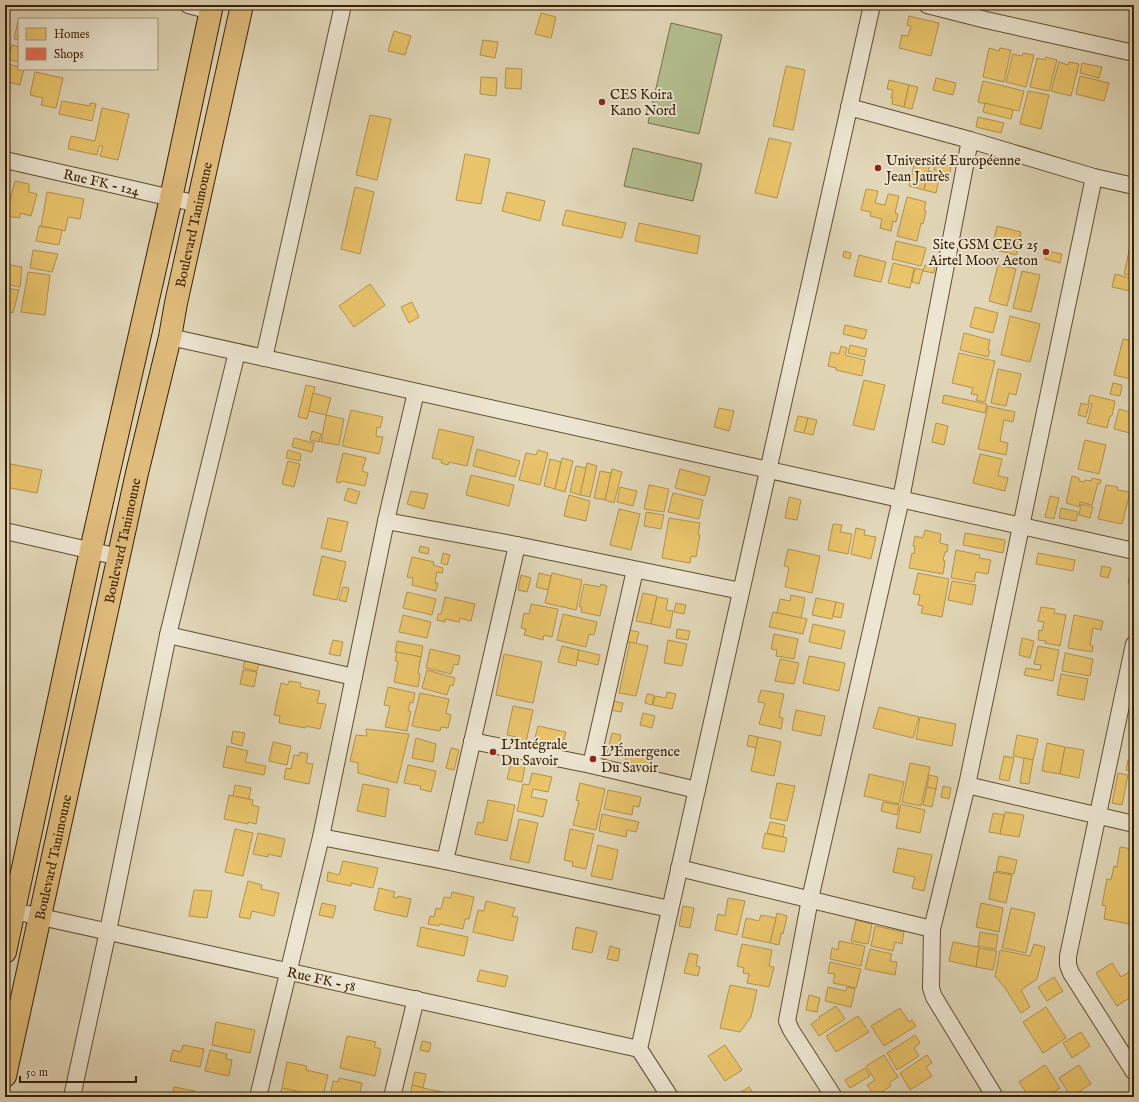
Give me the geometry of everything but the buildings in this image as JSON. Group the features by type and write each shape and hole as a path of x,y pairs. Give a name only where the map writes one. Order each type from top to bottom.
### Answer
{"main road":[{"name":"Boulevard Tanimoune","path":"5,1076 137,473 170,337 242,5"},
{"name":"Boulevard Tanimoune","path":"5,952 9,910 212,8"}],"street":[{"path":"188,5 212,8"},
{"path":"264,358 343,5"},
{"path":"670,1097 639,1049 872,5"},
{"path":"927,5 986,20 1134,53"},
{"path":"849,107 970,140 1094,177 1134,186"},
{"path":"834,1097 791,1030 787,1021 810,899 901,499 970,140"},
{"name":"Rue FK - 124","path":"5,160 198,204"},
{"path":"995,1097 934,997 931,988 932,929 967,785 1094,177"},
{"path":"170,337 1134,551"},
{"path":"72,1097 108,931 168,635 237,352"},
{"path":"258,1097 321,837 386,521 416,392"},
{"path":"386,521 517,545 741,591"},
{"path":"5,531 119,557"},
{"path":"445,861 517,545"},
{"path":"590,765 635,570"},
{"path":"168,635 354,677"},
{"path":"1134,644 1068,956 1070,973 1134,1072"},
{"path":"472,741 590,765 697,790"},
{"path":"967,785 1134,824"},
{"path":"321,837 445,861 670,909"},
{"path":"679,868 932,929"},
{"name":"Rue FK - 58","path":"9,910 639,1049"},
{"path":"392,1097 416,999"}],"green space":[{"path":"671,23 722,35 699,134 648,123"},
{"path":"633,148 702,164 693,201 624,186"}],"place":[{"name":"CES Koira Kano Nord","path":"602,102"},
{"name":"Université Européenne Jean Jaurès","path":"878,168"},
{"name":"Site GSM CEG 25 Airtel Moov Aeton","path":"1046,252"},
{"name":"L'Intégrale Du Savoir","path":"493,752"},
{"name":"L'Émergence Du Savoir","path":"593,759"}]}
